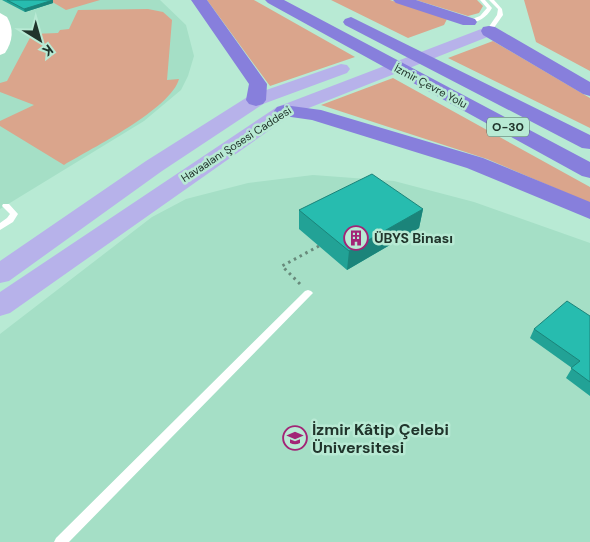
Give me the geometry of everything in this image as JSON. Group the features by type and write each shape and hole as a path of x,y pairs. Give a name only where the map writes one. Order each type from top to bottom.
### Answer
{"highway":[{"path":"199,0 258,84 256,100"},
{"name":"İzmir Çevre Yolu","path":"272,0 590,171"},
{"path":"401,0 469,22"},
{"name":"İzmir Çevre Yolu","path":"335,14 590,143"},
{"path":"489,31 590,90"},
{"path":"284,110 314,114 475,164 590,211"}],"main road":[{"name":"Havaalanı Şosesi Caddesi","path":"0,274 154,166 256,100 469,22"},
{"path":"469,22 489,31"},
{"name":"Havaalanı Şosesi Caddesi","path":"0,306 284,110 489,31"}],"street":[{"path":"0,17 5,27 5,37 0,50"}],"lane":[{"name":"Havaalanı Şosesi Caddesi","path":"469,22 482,18 488,12 490,8 482,0"},
{"path":"489,31 500,15 500,10 491,0"},
{"path":"0,227 10,220 14,214 6,206"},
{"path":"60,542 308,293"}],"path":[{"path":"308,293 282,266 319,246"}],"shaded area":[{"path":"0,0 160,0 186,25 194,56 188,76 181,90 144,121 0,209"},
{"path":"49,0 100,0 66,10"},
{"path":"207,0 254,0 355,57 270,86"},
{"path":"331,0 390,0 447,19 444,25 408,38"},
{"path":"416,0 477,0 483,6 479,13 468,16"},
{"path":"524,0 590,0 590,71 536,42"},
{"path":"148,9 163,12 172,20 167,80 179,79 173,91 162,103 129,127 64,165 0,126 0,121 34,105 0,92 0,83 7,81 32,34 58,33 60,30 69,29 78,10"},
{"path":"493,41 590,98 590,128 448,58"},
{"path":"393,78 590,187 590,203 487,159 321,105"},
{"name":"İzmir Kâtip Çelebi Üniversitesi","path":"313,175 394,181 474,202 590,243 590,542 0,542 0,334 152,217 186,199 248,183"}],"building":[{"path":"7,0 53,0 24,9"},
{"path":"372,174 423,209 349,251 299,210"},
{"path":"567,301 590,316 590,382 571,368 580,361 534,329"}],"place":[{"name":"ÜBYS Binası","path":"356,238"},
{"name":"İzmir Kâtip Çelebi Üniversitesi","path":"295,438"}]}
